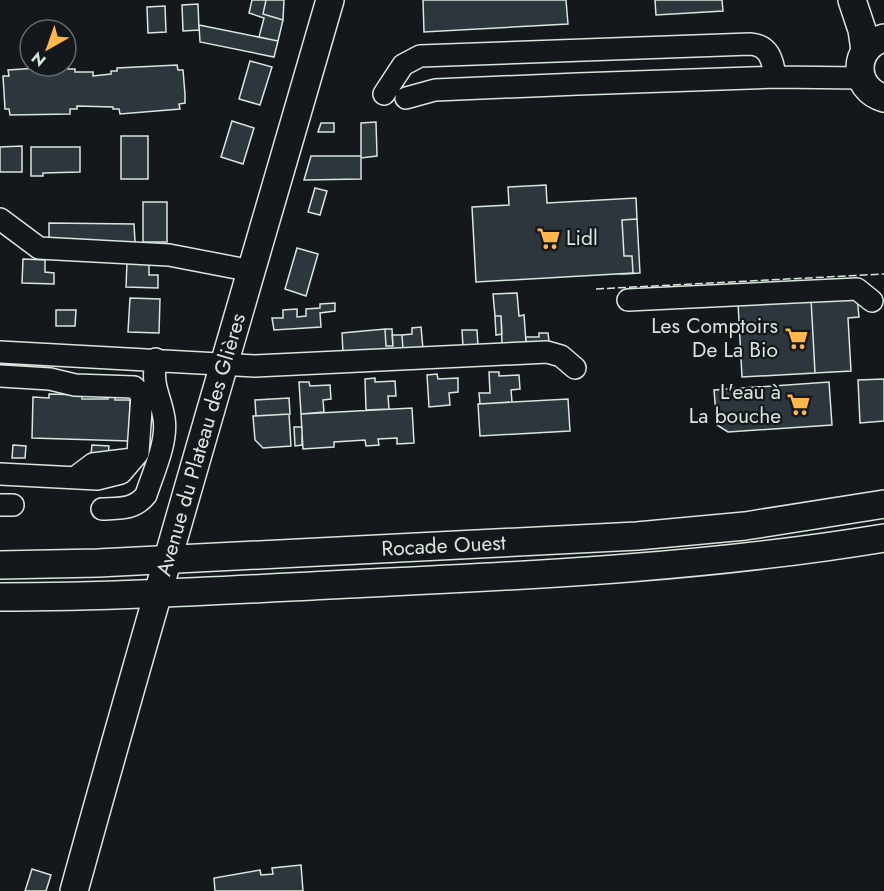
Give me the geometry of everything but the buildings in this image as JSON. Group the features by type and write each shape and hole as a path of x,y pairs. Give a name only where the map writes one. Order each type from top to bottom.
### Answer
{"main road":[{"name":"Avenue du Plateau des Glières","path":"74,891 156,594 330,0"},
{"path":"852,0 862,30 875,44 860,60 877,94"},
{"path":"870,0 884,25"},
{"name":"Rocade Ouest","path":"0,565 166,560 637,536 745,526 884,504"},
{"path":"0,597 156,594 642,568 803,551 884,538"}],"street":[{"path":"384,94 403,65 420,56 759,44 767,50 774,65 775,77"},
{"path":"406,98 435,90 775,77 877,94"},
{"path":"0,219 39,248 169,255 252,271"},
{"path":"628,300 857,289 872,301"},
{"path":"0,352 267,365 547,352 561,356 575,368"},
{"path":"102,509 129,508 140,503 146,495 164,431 164,417 155,392 156,359"},
{"path":"0,376 50,379 75,385 134,387 140,390 142,395 139,446 133,459 121,473 97,479 77,476 0,474"}],"fence":[{"path":"596,289 884,274"}],"place":[{"name":"Lidl","path":"548,238"},
{"name":"Les Comptoirs De La Bio","path":"796,338"},
{"name":"L'eau à La bouche","path":"799,404"}]}
